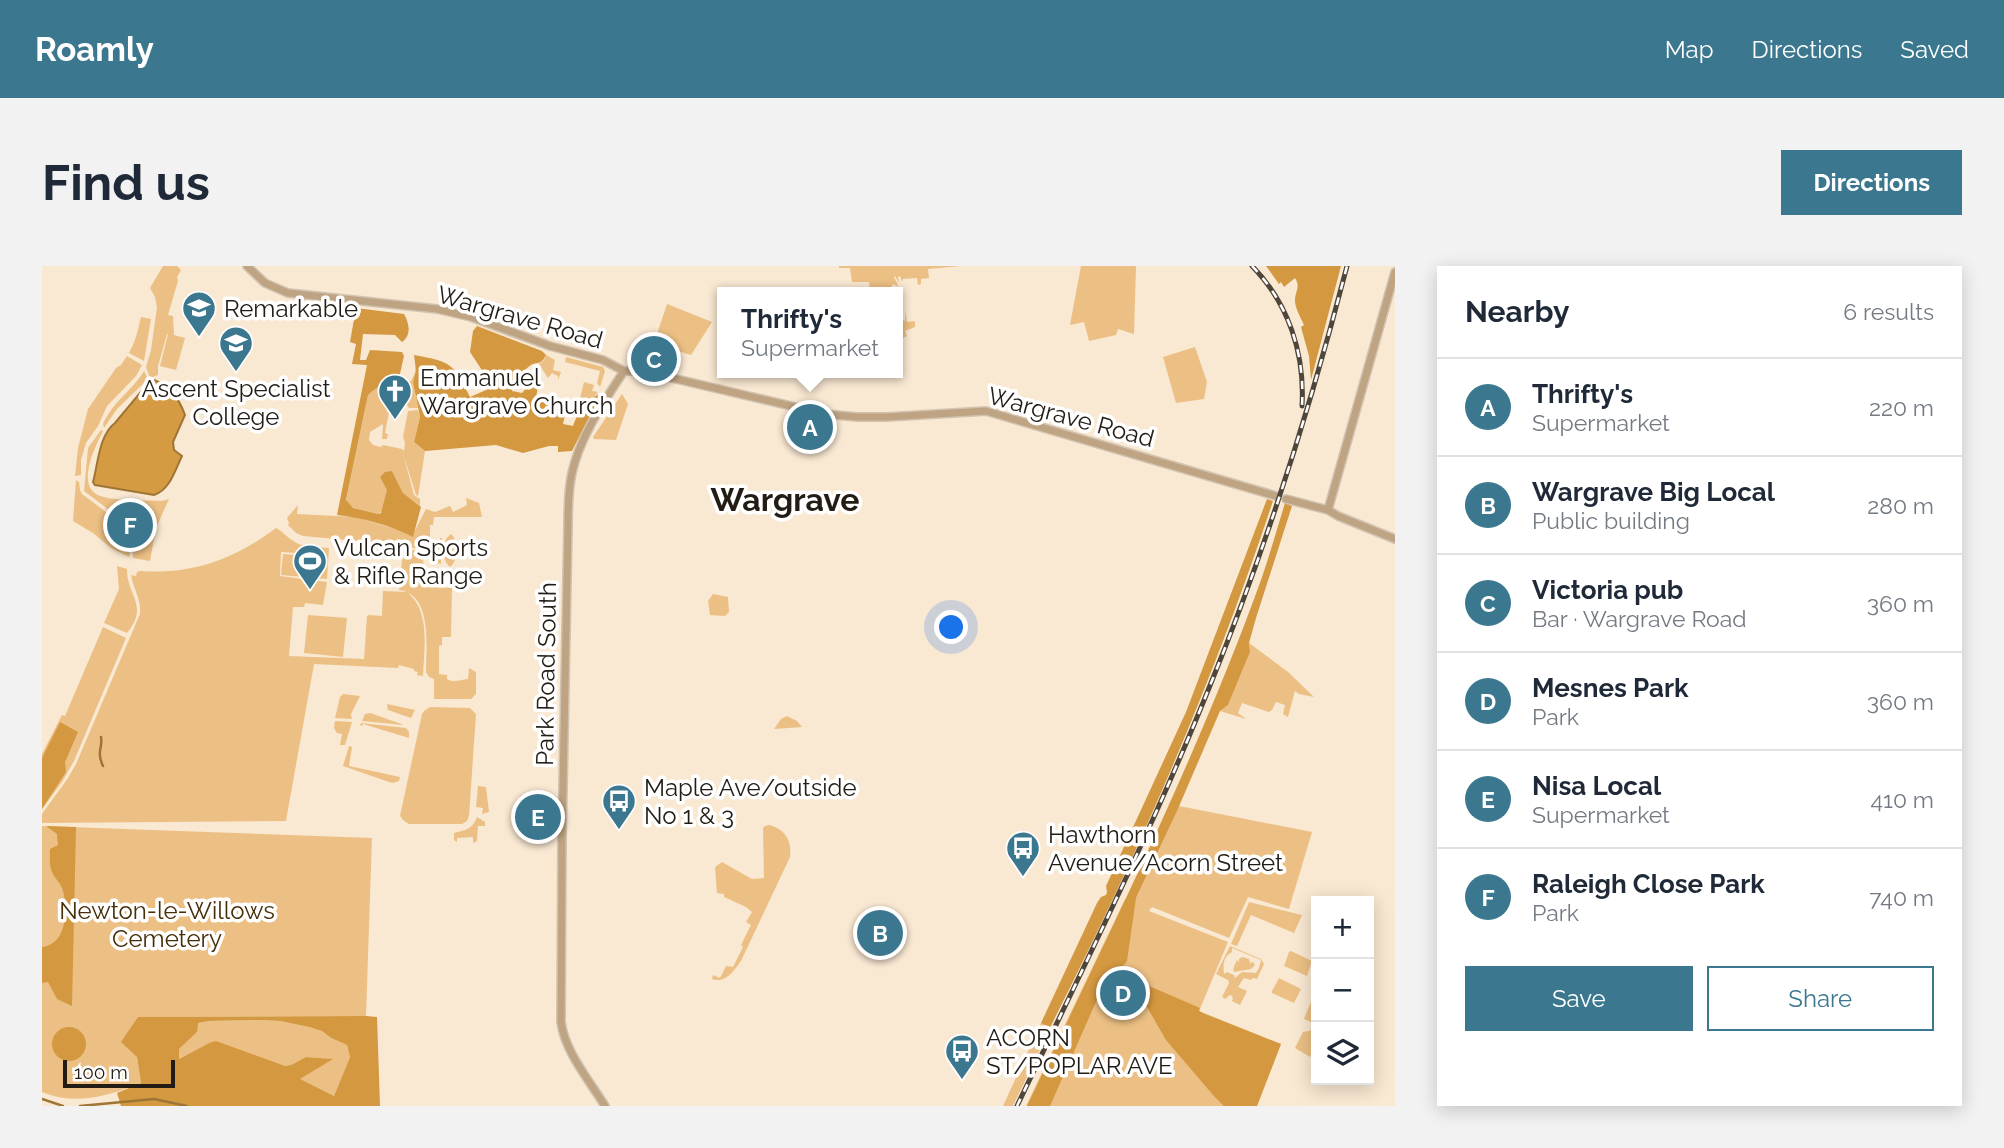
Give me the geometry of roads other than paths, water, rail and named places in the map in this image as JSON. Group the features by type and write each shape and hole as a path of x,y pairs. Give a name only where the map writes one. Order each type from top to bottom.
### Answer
{"street":[{"name":"Wargrave Road","path":"247,266 265,283 288,293 455,313 550,346 603,360 624,371 659,375 798,409 843,417 986,411 1276,496"},
{"path":"1328,510 1395,272"},
{"name":"Park Road South","path":"605,1106 571,1051 563,1035 561,1022 567,553 569,490 578,452 624,371"},
{"path":"1286,499 1328,510 1395,539"}],"waterway":[{"path":"101,737 100,757 103,766"},
{"path":"42,1099 63,1106"},
{"path":"80,1106 154,1099 187,1106"}],"railway":[{"path":"1252,266 1276,297 1292,331 1301,368 1302,406"},
{"path":"1017,1106 1141,846 1229,636 1285,479 1347,266"}],"place":[{"name":"Remarkable","path":"199,338"},
{"name":"Victoria pub","path":"654,359"},
{"name":"Ascent Specialist College","path":"236,373"},
{"name":"Emmanuel Wargrave Church","path":"395,421"},
{"name":"Thrifty's","path":"810,427"},
{"name":"Raleigh Close Park","path":"130,525"},
{"name":"Vulcan Sports & Rifle Range","path":"310,591"},
{"name":"Nisa Local","path":"538,817"},
{"name":"Maple Ave/outside No 1 & 3","path":"619,831"},
{"name":"Hawthorn Avenue/Acorn Street","path":"1023,878"},
{"name":"Wargrave Big Local","path":"880,933"},
{"name":"Mesnes Park","path":"1123,993"},
{"name":"ACORN ST/POPLAR AVE","path":"962,1081"}],"district":[{"name":"Wargrave","path":"785,499"}],"park label":[{"name":"Newton-le-Willows Cemetery","path":"167,924"}]}
